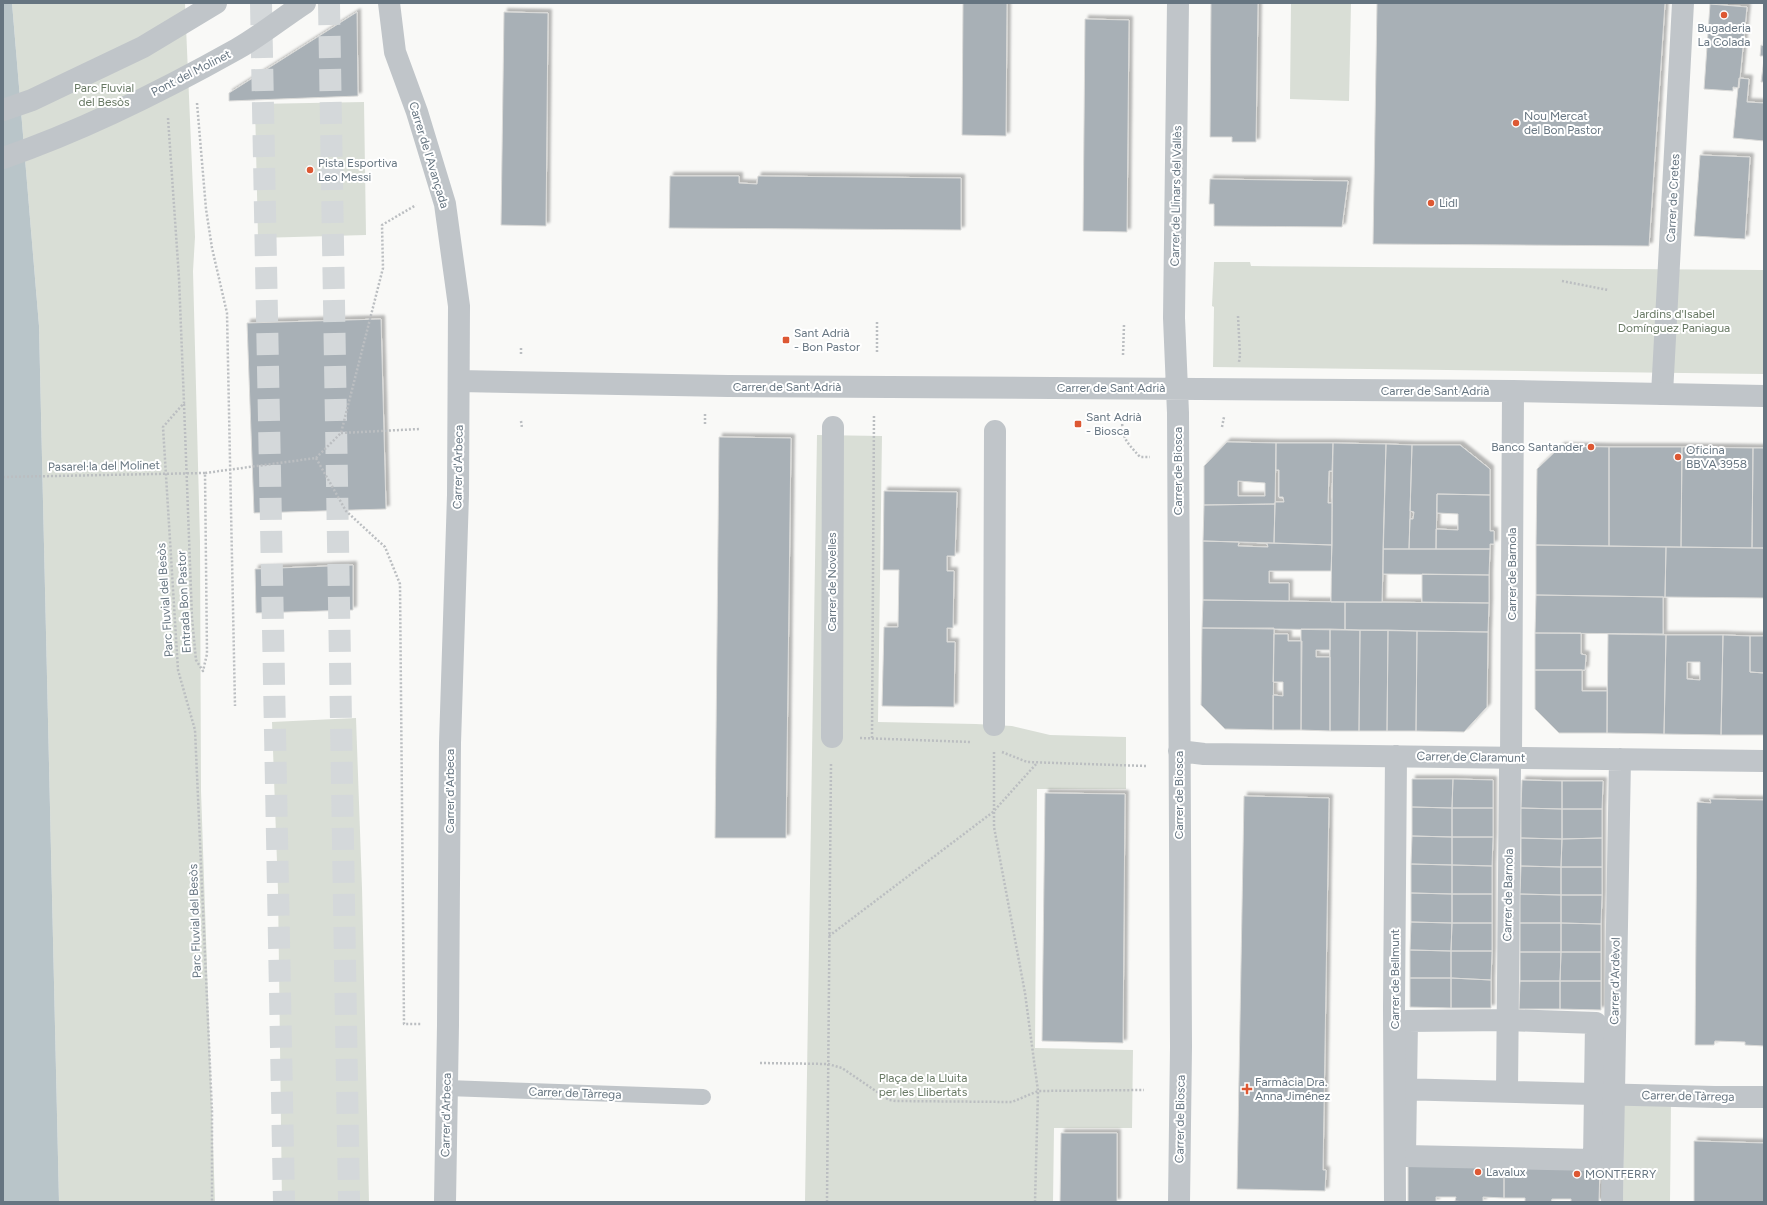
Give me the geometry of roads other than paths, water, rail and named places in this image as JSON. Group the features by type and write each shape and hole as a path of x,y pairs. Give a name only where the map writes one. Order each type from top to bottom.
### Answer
{"street":[{"path":"3,110 32,100 143,47 216,3"},
{"name":"Pont del Molinet","path":"3,158 34,147 134,102 238,48 305,3"},
{"name":"Carrer de l'Avançada","path":"389,3 395,52 417,112 445,204 459,306 459,381"},
{"name":"Carrer de Llinars del Vallès","path":"1178,3 1174,318 1178,389"},
{"name":"Carrer de Cretes","path":"1662,394 1683,3"},
{"name":"Carrer de Sant Adrià","path":"459,381 750,386 1513,391 1764,396"},
{"name":"Carrer d'Arbeca","path":"444,1202 447,1088 450,743 458,495 459,381"},
{"name":"Carrer de Biosca","path":"1178,389 1181,1048 1179,1202"},
{"name":"Carrer de Barnola","path":"1507,1091 1513,391"},
{"name":"Carrer de Novelles","path":"832,737 833,427"},
{"path":"994,725 995,431"},
{"name":"Carrer de Claramunt","path":"1179,751 1204,754 1396,756 1510,764 1620,759 1764,762"},
{"name":"Carrer de Bellmunt","path":"1395,1202 1401,1089 1396,756"},
{"name":"Carrer d'Ardèvol","path":"1612,1202 1620,759"},
{"path":"1507,1020 1596,1023 1594,1160 1405,1156 1401,1089 1407,1021 1507,1020"},
{"name":"Carrer de Tàrrega","path":"1401,1089 1764,1097"}],"lane":[{"name":"Carrer de Tàrrega","path":"447,1088 703,1098"}],"tunnel":[{"path":"261,3 284,1202"},
{"path":"329,3 349,1202"}],"place":[{"name":"Bugaderia La Colada","path":"1724,15"},
{"name":"Nou Mercat del Bon Pastor","path":"1516,123"},
{"name":"Pista Esportiva Leo Messi","path":"310,170"},
{"name":"Lidl","path":"1431,203"},
{"name":"Sant Adrià - Bon Pastor","path":"786,340"},
{"name":"Sant Adrià - Biosca","path":"1078,424"},
{"name":"Banco Santander","path":"1591,447"},
{"name":"Oficina BBVA 3958","path":"1678,457"},
{"name":"Farmàcia Dra. Anna Jiménez","path":"1247,1089"},
{"name":"Lavalux","path":"1478,1172"},
{"name":"MONTFERRY","path":"1577,1174"}],"park label":[{"name":"Parc Fluvial del Besòs","path":"104,95"},
{"name":"Jardins d'Isabel Domínguez Paniagua","path":"1674,321"},
{"name":"Plaça de la Lluita per les Llibertats","path":"923,1085"}]}
